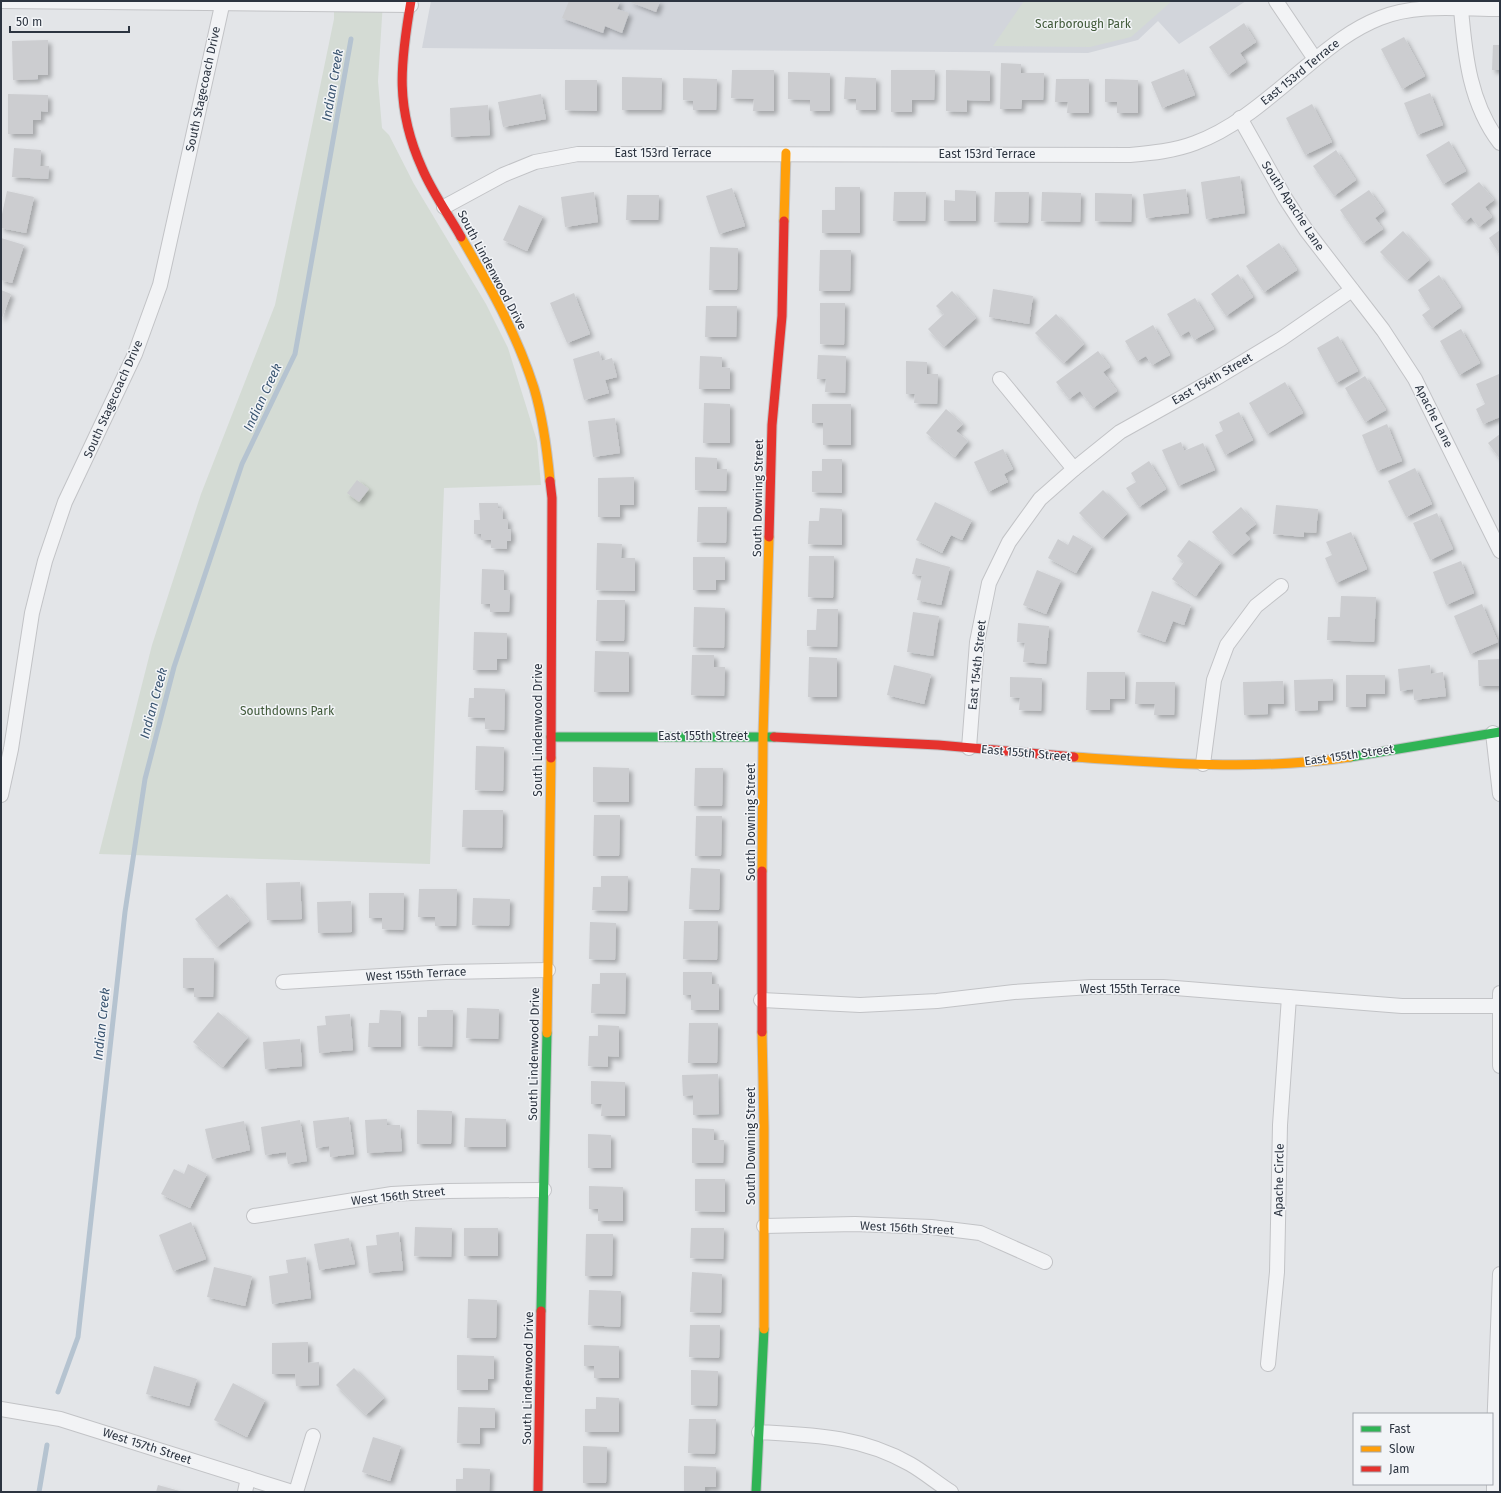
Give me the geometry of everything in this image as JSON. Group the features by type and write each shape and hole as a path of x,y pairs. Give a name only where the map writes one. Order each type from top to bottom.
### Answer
{"street":[{"path":"1276,1 1315,59"},
{"path":"1,2 411,3"},
{"name":"South Stagecoach Drive","path":"1,795 4,766 24,671 32,613 45,561 65,502 135,354 160,285 179,205 222,2"},
{"name":"South Lindenwood Drive","path":"411,3 404,41 401,85 407,128 422,169 494,294 517,343 534,388 546,438 552,498 548,970 538,1492"},
{"name":"East 153rd Terrace","path":"444,207 503,176 535,162 578,154 786,153 1122,155 1153,153 1196,143 1216,134 1264,101 1315,59 1354,30 1380,18 1394,13 1421,9 1500,9"},
{"path":"1461,9 1465,58 1470,80 1480,108 1500,143"},
{"name":"South Apache Lane","path":"1240,118 1302,224 1352,290"},
{"name":"South Downing Street","path":"756,1492 764,1323 761,1000 764,737 772,425 782,316 786,153"},
{"name":"East 154th Street","path":"969,748 977,642 989,583 1009,542 1040,499 1120,432 1213,380 1281,338 1352,290"},
{"name":"Apache Lane","path":"1352,290 1383,330 1415,380 1500,551"},
{"path":"1000,379 1074,469"},
{"path":"1203,764 1214,680 1227,645 1256,606 1282,586"},
{"path":"1496,733 1500,794"},
{"name":"East 155th Street","path":"550,736 764,737 938,745 1144,762 1240,765 1323,761 1496,733"},
{"name":"West 155th Terrace","path":"284,982 446,972 548,970"},
{"name":"West 155th Terrace","path":"761,1000 860,1005 937,1001 1014,992 1091,987 1163,987 1402,1006 1500,1006"},
{"path":"1500,992 1500,1066"},
{"name":"Apache Circle","path":"1268,1364 1277,1272 1280,1125 1289,997"},
{"name":"West 156th Street","path":"254,1216 392,1194 448,1191 544,1190"},
{"name":"West 156th Street","path":"764,1226 855,1224 938,1228 980,1233 1045,1262"},
{"path":"1494,1492 1497,1463 1500,1274"},
{"name":"West 157th Street","path":"1,1409 60,1419 292,1492"},
{"path":"759,1432 825,1435 869,1445 911,1464 951,1492"},
{"path":"296,1492 313,1436"},
{"path":"245,1492 248,1478"}],"shaded area":[{"path":"431,1 1246,1 1179,44 1158,21 1138,40 1088,53 422,48"}],"green space":[{"name":"Southdowns Park","path":"334,1 383,1 378,81 382,128 389,135 414,184 486,304 508,348 537,441 541,485 444,488 430,864 99,854 152,645 201,494 275,305 334,19"},
{"name":"Scarborough Park","path":"1024,1 1172,1 1131,37 1090,47 993,46"}],"building":[{"path":"569,1 620,1 617,9 629,13 622,33 605,26 603,33 562,18"},
{"path":"628,1 660,1 656,12"},
{"path":"1244,23 1256,42 1240,53 1246,62 1228,75 1209,47"},
{"path":"1404,37 1425,76 1402,89 1381,49"},
{"path":"48,40 48,75 38,75 38,79 13,80 12,41"},
{"path":"1493,45 1500,45 1500,70 1492,70"},
{"path":"1001,63 1021,64 1021,73 1044,73 1043,100 1022,100 1021,109 1000,109"},
{"path":"1184,69 1195,95 1162,108 1151,82"},
{"path":"732,70 774,70 774,111 753,111 754,99 731,98"},
{"path":"891,70 935,70 934,100 912,100 912,112 891,112"},
{"path":"946,70 990,71 990,101 967,100 967,112 946,111"},
{"path":"788,72 830,73 830,111 810,111 810,100 788,99"},
{"path":"622,77 662,78 661,110 622,110"},
{"path":"845,77 876,78 876,110 856,110 856,99 844,99"},
{"path":"683,78 717,79 716,110 693,110 693,101 683,100"},
{"path":"1056,79 1089,79 1089,113 1067,113 1068,102 1055,102"},
{"path":"1105,79 1138,80 1138,113 1117,113 1117,102 1105,102"},
{"path":"565,80 597,80 597,111 565,110"},
{"path":"1430,93 1443,125 1417,135 1404,103"},
{"path":"8,94 48,95 48,112 41,111 41,120 33,120 33,134 8,134"},
{"path":"541,94 546,119 503,127 498,102"},
{"path":"1312,104 1332,142 1305,155 1286,118"},
{"path":"488,105 490,135 451,137 450,108"},
{"path":"1449,141 1466,171 1443,184 1426,155"},
{"path":"14,148 41,150 40,166 49,166 48,179 12,177"},
{"path":"1336,150 1356,180 1334,196 1313,166"},
{"path":"1240,176 1245,213 1206,219 1201,182"},
{"path":"1479,182 1494,200 1485,207 1492,217 1479,227 1471,217 1465,222 1451,204"},
{"path":"835,187 860,187 860,233 822,233 822,210 835,210"},
{"path":"732,188 745,226 719,234 706,196"},
{"path":"1186,189 1189,213 1146,218 1143,194"},
{"path":"955,190 976,191 976,221 944,221 944,200 955,201"},
{"path":"1369,190 1384,211 1375,218 1383,229 1363,243 1340,210"},
{"path":"7,191 34,197 26,233 1,228 1,219"},
{"path":"594,192 598,222 565,227 561,197"},
{"path":"894,192 926,192 925,221 893,221"},
{"path":"995,192 1029,192 1028,223 994,222"},
{"path":"1042,192 1081,193 1080,222 1041,221"},
{"path":"1095,193 1132,194 1131,222 1095,221"},
{"path":"627,195 659,195 658,220 626,220"},
{"path":"519,205 543,216 527,251 503,240"},
{"path":"1500,230 1500,255 1489,238"},
{"path":"1403,231 1429,260 1407,280 1380,252"},
{"path":"1,238 24,245 12,283 1,280"},
{"path":"1279,243 1297,270 1264,292 1246,266"},
{"path":"710,247 738,248 737,290 709,290"},
{"path":"820,250 851,250 850,291 819,291"},
{"path":"1238,274 1253,297 1226,316 1211,294"},
{"path":"1439,275 1461,307 1432,328 1422,315 1430,309 1418,290"},
{"path":"993,289 1033,296 1029,324 989,317"},
{"path":"1,290 11,294 2,318 1,318"},
{"path":"952,291 976,318 944,347 928,329 944,314 936,306"},
{"path":"574,293 590,334 567,343 550,303"},
{"path":"1195,298 1214,329 1194,340 1189,331 1180,336 1167,314"},
{"path":"820,303 845,303 844,345 820,344"},
{"path":"706,306 737,306 736,337 705,337"},
{"path":"1056,314 1084,344 1064,363 1035,333"},
{"path":"1153,325 1170,355 1152,365 1146,356 1137,361 1125,341"},
{"path":"1461,329 1480,363 1459,375 1440,341"},
{"path":"1338,336 1358,371 1336,383 1317,348"},
{"path":"599,351 602,361 612,358 617,377 605,380 609,393 584,400 573,359"},
{"path":"1098,351 1110,367 1103,372 1117,391 1093,408 1080,391 1069,399 1056,382"},
{"path":"818,355 846,356 845,393 825,392 826,379 817,379"},
{"path":"700,356 722,357 722,367 730,368 730,389 699,389"},
{"path":"906,361 927,362 927,374 938,374 937,404 914,403 915,394 906,394"},
{"path":"1499,374 1500,417 1483,424 1476,409 1485,404 1476,384"},
{"path":"1365,376 1386,410 1365,422 1345,388"},
{"path":"1285,382 1303,413 1267,434 1249,403"},
{"path":"704,403 730,404 730,443 703,443"},
{"path":"812,404 851,404 851,445 823,445 823,423 812,423"},
{"path":"946,409 963,424 956,431 968,441 955,457 926,433"},
{"path":"1239,412 1253,440 1225,455 1215,435 1223,431 1219,422"},
{"path":"615,418 620,453 593,457 588,421"},
{"path":"1387,424 1402,461 1377,471 1362,435"},
{"path":"1500,434 1500,459 1488,443"},
{"path":"1181,442 1184,451 1203,443 1215,470 1178,486 1162,450"},
{"path":"1003,449 1013,469 1004,474 1008,482 988,492 974,462"},
{"path":"695,457 717,458 717,469 727,469 726,491 695,490"},
{"path":"822,459 842,459 842,493 812,492 812,471 822,471"},
{"path":"1149,461 1166,489 1139,507 1126,488 1136,482 1131,473"},
{"path":"1415,468 1432,504 1406,517 1388,481"},
{"path":"634,477 634,505 620,505 620,517 598,517 598,478"},
{"path":"357,480 369,489 359,502 347,493"},
{"path":"1103,490 1127,514 1103,538 1079,513"},
{"path":"935,502 972,520 962,540 951,535 942,553 916,540"},
{"path":"479,503 498,503 498,508 502,508 503,519 508,519 508,529 511,529 511,541 507,541 507,549 491,548 491,540 481,540 481,534 474,534 474,520 480,520"},
{"path":"1276,505 1318,509 1316,533 1304,532 1304,537 1273,534"},
{"path":"698,507 727,507 726,543 697,542"},
{"path":"1241,507 1256,524 1245,533 1250,539 1232,555 1212,532"},
{"path":"820,508 842,509 842,545 808,544 809,521 819,521"},
{"path":"1437,513 1453,549 1430,560 1413,523"},
{"path":"1351,532 1367,569 1336,583 1325,558 1332,555 1326,542"},
{"path":"1073,535 1092,546 1076,573 1048,558 1058,539 1068,545"},
{"path":"1189,540 1221,562 1196,596 1172,579 1184,562 1177,556"},
{"path":"597,543 622,544 621,558 635,558 635,591 596,590"},
{"path":"809,556 834,556 833,598 808,597"},
{"path":"693,557 725,557 725,580 716,580 716,590 693,590"},
{"path":"916,558 950,567 941,605 917,600 922,576 912,574"},
{"path":"1461,561 1474,593 1446,605 1433,572"},
{"path":"482,569 504,570 504,590 510,590 509,612 490,612 490,604 481,604"},
{"path":"1037,570 1061,580 1046,614 1023,605"},
{"path":"1152,591 1191,605 1184,625 1173,621 1165,642 1137,632"},
{"path":"1341,596 1376,597 1374,642 1327,640 1328,617 1340,617"},
{"path":"597,600 625,600 624,641 596,641"},
{"path":"1482,604 1498,642 1470,654 1454,616"},
{"path":"694,607 725,608 724,648 693,647"},
{"path":"817,609 838,609 837,647 807,646 807,630 816,630"},
{"path":"913,612 939,616 933,656 907,652"},
{"path":"1018,623 1049,626 1046,664 1023,662 1025,643 1017,642"},
{"path":"474,632 507,633 507,659 497,659 497,670 473,670"},
{"path":"595,651 629,652 629,692 594,692"},
{"path":"692,655 714,655 714,667 725,667 724,696 691,695"},
{"path":"809,657 837,658 837,697 808,697"},
{"path":"1500,659 1500,686 1479,686 1478,660"},
{"path":"894,665 931,674 924,704 887,695"},
{"path":"1430,665 1431,674 1443,672 1446,696 1414,700 1413,689 1400,691 1398,669"},
{"path":"1087,672 1125,672 1125,699 1110,699 1110,710 1086,710"},
{"path":"1346,675 1385,675 1385,694 1366,694 1366,707 1346,707"},
{"path":"1010,677 1042,678 1041,711 1019,710 1020,698 1010,697"},
{"path":"1333,679 1333,700 1318,701 1318,710 1295,711 1294,680"},
{"path":"1283,681 1284,704 1268,704 1268,714 1244,715 1243,682"},
{"path":"1136,682 1175,682 1174,715 1154,715 1155,704 1135,704"},
{"path":"474,688 505,689 504,730 485,729 485,718 468,717 469,698 474,698"},
{"path":"476,746 504,747 503,791 475,790"},
{"path":"593,767 629,768 629,802 593,802"},
{"path":"695,768 723,768 722,806 694,806"},
{"path":"463,810 503,810 502,848 462,847"},
{"path":"594,815 620,815 619,856 593,856"},
{"path":"696,816 722,816 721,856 695,856"},
{"path":"691,868 720,869 719,910 689,909"},
{"path":"601,876 628,876 627,911 592,910 593,887 601,887"},
{"path":"300,882 302,919 267,920 266,883"},
{"path":"419,889 457,889 456,926 435,926 435,917 418,917"},
{"path":"369,893 404,893 403,930 382,929 382,918 369,918"},
{"path":"227,894 249,921 217,947 195,919"},
{"path":"473,898 510,899 509,926 472,925"},
{"path":"351,901 352,932 318,933 317,902"},
{"path":"684,921 718,921 717,960 683,959"},
{"path":"590,922 616,923 615,960 589,959"},
{"path":"183,958 214,958 213,997 194,997 194,988 183,988"},
{"path":"683,972 712,972 712,984 719,984 719,1010 691,1010 691,995 683,995"},
{"path":"600,973 626,973 625,1014 591,1013 592,984 600,984"},
{"path":"467,1008 499,1009 498,1039 466,1038"},
{"path":"380,1010 401,1011 401,1047 368,1047 369,1023 379,1023"},
{"path":"427,1010 453,1010 452,1047 418,1046 418,1017 427,1017"},
{"path":"218,1012 248,1037 223,1067 193,1042"},
{"path":"350,1014 353,1050 319,1053 317,1026 326,1025 325,1016"},
{"path":"689,1023 718,1023 717,1063 688,1063"},
{"path":"598,1025 619,1026 619,1057 608,1056 608,1067 588,1066 589,1036 598,1036"},
{"path":"300,1039 302,1066 265,1069 263,1042"},
{"path":"718,1074 719,1114 693,1115 693,1095 683,1096 682,1075"},
{"path":"591,1081 625,1082 625,1116 601,1116 602,1104 591,1104"},
{"path":"417,1110 452,1111 451,1144 417,1144"},
{"path":"349,1117 354,1154 330,1157 329,1146 316,1148 313,1121"},
{"path":"465,1118 506,1119 506,1147 464,1147"},
{"path":"387,1119 387,1125 400,1125 402,1151 367,1153 365,1120"},
{"path":"300,1120 307,1161 288,1164 286,1152 265,1155 261,1127"},
{"path":"244,1121 250,1150 212,1159 205,1129"},
{"path":"692,1128 714,1129 714,1140 724,1140 723,1163 692,1163"},
{"path":"588,1134 611,1135 611,1168 588,1168"},
{"path":"188,1164 207,1174 190,1208 161,1194 174,1169 184,1174"},
{"path":"695,1179 725,1179 725,1212 695,1211"},
{"path":"589,1186 623,1187 623,1221 598,1221 598,1209 589,1209"},
{"path":"191,1222 206,1259 173,1271 159,1235"},
{"path":"415,1227 452,1228 451,1257 414,1256"},
{"path":"464,1228 498,1228 498,1256 464,1256"},
{"path":"691,1228 724,1228 723,1259 690,1258"},
{"path":"399,1232 403,1270 369,1273 366,1246 377,1245 376,1235"},
{"path":"586,1234 613,1234 612,1276 585,1276"},
{"path":"349,1238 355,1264 319,1270 314,1244"},
{"path":"306,1257 311,1298 272,1304 269,1276 288,1273 286,1260"},
{"path":"214,1267 252,1276 245,1306 207,1297"},
{"path":"692,1272 722,1274 721,1313 690,1312"},
{"path":"589,1290 621,1291 620,1327 588,1325"},
{"path":"468,1299 497,1300 496,1338 467,1338"},
{"path":"690,1325 720,1325 719,1358 689,1357"},
{"path":"308,1342 308,1363 319,1362 319,1385 296,1386 295,1374 272,1374 272,1343"},
{"path":"584,1345 619,1346 619,1378 594,1378 594,1366 584,1366"},
{"path":"457,1355 494,1356 494,1379 488,1379 488,1390 457,1390"},
{"path":"154,1366 197,1379 189,1406 146,1394"},
{"path":"354,1368 384,1398 366,1415 336,1385"},
{"path":"691,1370 718,1371 717,1406 691,1405"},
{"path":"233,1383 265,1400 247,1437 214,1420"},
{"path":"596,1397 619,1398 619,1432 585,1432 585,1409 596,1409"},
{"path":"458,1407 495,1408 495,1428 480,1428 480,1444 457,1443"},
{"path":"689,1419 716,1419 715,1454 688,1453"},
{"path":"373,1437 401,1446 390,1481 362,1472"},
{"path":"583,1446 607,1447 606,1483 583,1483"},
{"path":"684,1466 716,1467 716,1487 705,1487 705,1492 684,1492"},
{"path":"463,1468 490,1469 489,1492 456,1492 456,1479 463,1479"},
{"path":"158,1485 183,1492 156,1492"}],"waterway":[{"name":"Indian Creek","path":"58,1392 78,1337 125,912 145,779 174,667 242,464 295,354 351,39"},
{"name":"Indian Creek","path":"39,1492 47,1445"}],"traffic: fast":[{"path":"1350,757 1500,732"},
{"path":"551,737 774,737"},
{"path":"541,1311 547,1033"},
{"path":"756,1492 764,1329"}],"traffic: slow":[{"path":"784,221 786,153"},
{"path":"461,237 502,310 527,368 534,388 542,422 550,481"},
{"path":"762,871 763,737 769,537"},
{"path":"1074,757 1177,763 1247,765 1281,764 1350,757"},
{"path":"547,1033 551,758"},
{"path":"762,1032 764,1128 764,1329"}],"traffic: jam":[{"path":"411,1 404,45 402,86 407,125 413,146 426,177 461,237"},
{"path":"769,537 772,425 782,316 784,221"},
{"path":"550,481 552,498 551,758"},
{"path":"774,737 938,745 1074,757"},
{"path":"762,871 762,1032"},
{"path":"538,1492 541,1311"}]}
